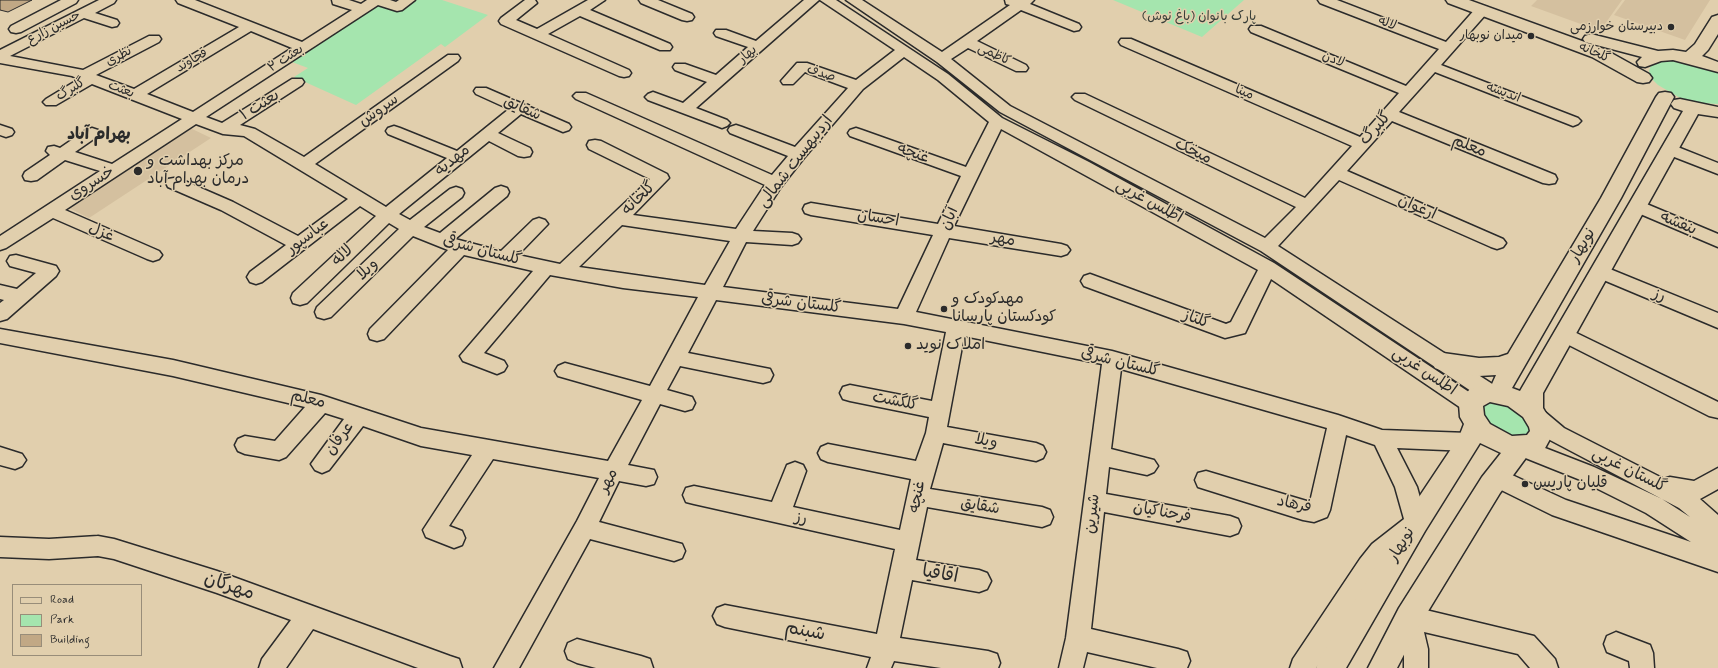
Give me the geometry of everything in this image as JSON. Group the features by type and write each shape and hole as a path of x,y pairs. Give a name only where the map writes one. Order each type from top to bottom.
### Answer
{"main road":[{"name":"گلخانه","path":"1454,0 1482,5 1604,44 1658,56"},
{"name":"گلخانه","path":"1482,5 1598,53 1643,78"},
{"path":"1690,58 1702,47 1718,20"},
{"path":"1718,67 1690,58 1672,55 1658,56 1646,60 1640,68 1643,78 1651,88 1665,97 1694,108 1718,112"},
{"name":"نوبهار","path":"1330,668 1481,411 1516,360 1611,198 1665,97"},
{"name":"نوبهار","path":"1534,414 1531,392 1694,108"},
{"path":"1443,362 1478,367 1500,366 1516,360"},
{"path":"1516,399 1534,414 1542,432 1540,438 1529,446 1510,446 1495,440 1482,431 1481,411 1516,399"},
{"path":"1382,668 1409,617 1497,477 1520,447"}],"street":[{"path":"43,34 11,28 71,0"},
{"name":"حسین زارع","path":"0,57 109,0"},
{"path":"183,0 303,48"},
{"name":"بعثت ۲","path":"195,118 377,0 397,7 408,0"},
{"path":"537,35 598,0"},
{"path":"646,0 687,18"},
{"name":"بهار","path":"685,109 812,0"},
{"name":"اطلس غربی","path":"827,0 904,50 943,78 996,121 1083,166 1268,268 1481,411"},
{"name":"اطلس غربی","path":"853,0 942,59 1005,109 1268,247 1443,362 1481,411"},
{"name":"لاله","path":"1325,0 1448,48"},
{"path":"338,1 363,8"},
{"path":"942,59 967,42 1019,2 1074,27"},
{"path":"530,3 506,21 624,73"},
{"name":"گلبرگ","path":"1268,247 1307,206 1448,48 1482,5"},
{"path":"579,11 665,47"},
{"path":"83,13 112,23"},
{"name":"قجاوند","path":"135,95 250,26"},
{"name":"لادن","path":"1256,29 1409,92"},
{"path":"721,33 758,46"},
{"name":"نظری","path":"84,75 154,39"},
{"name":"کاظمی","path":"967,42 1021,68"},
{"name":"مینا","path":"1126,42 1362,144"},
{"name":"اردیبهست شمالی","path":"712,293 741,236 775,183 798,154 858,86 904,50"},
{"path":"84,75 105,53"},
{"name":"بعثت","path":"0,57 84,75 195,118 231,129"},
{"name":"سروش","path":"304,164 453,58"},
{"name":"صدف","path":"788,81 802,66 858,86"},
{"name":"اندیشه","path":"1432,66 1573,121"},
{"path":"680,67 718,81"},
{"name":"گلبرگ","path":"51,102 84,75"},
{"name":"بعثت ۱","path":"231,129 297,82"},
{"name":"شقایق","path":"481,91 563,126"},
{"path":"581,96 775,183"},
{"path":"653,96 798,154"},
{"name":"میخک","path":"1080,97 1307,206"},
{"name":"مهدیه","path":"387,215 520,108"},
{"name":"معلم","path":"1389,114 1549,180"},
{"name":"خسروی","path":"0,244 50,210 195,118"},
{"name":"آبان","path":"904,317 996,121"},
{"name":"گلستان شرقی","path":"231,129 268,142 387,215 411,228 460,248 546,268 712,293 904,317 956,327 1112,359 1338,423 1382,438 1481,411"},
{"path":"394,131 458,157"},
{"path":"31,176 56,151 92,133"},
{"name":"غنچه","path":"856,133 970,174"},
{"path":"487,134 524,152"},
{"name":"گلخانه","path":"564,271 661,178 595,145"},
{"path":"1670,148 1718,169"},
{"path":"56,151 114,170"},
{"name":"ارغوان","path":"1336,173 1497,243"},
{"path":"174,183 227,206 298,244"},
{"path":"441,241 501,192"},
{"name":"ویلا","path":"324,312 411,228 456,193"},
{"name":"عباسپور","path":"256,277 360,198"},
{"name":"بنفشه","path":"1637,206 1718,241"},
{"name":"احسان","path":"811,209 944,230"},
{"name":"غزل","path":"50,210 153,255"},
{"name":"لاله","path":"300,298 387,215"},
{"path":"618,219 741,236 792,239"},
{"path":"505,258 539,224"},
{"name":"مهر","path":"944,230 1061,250"},
{"path":"377,334 460,248"},
{"path":"0,314 50,271 16,261"},
{"path":"497,366 470,356 546,268"},
{"name":"گلناز","path":"1090,281 1225,331 1238,328 1268,268"},
{"name":"رز","path":"1600,271 1718,321"},
{"path":"0,292 20,296"},
{"name":"مهر","path":"506,668 585,528 614,470 712,293"},
{"name":"غنچه","path":"883,658 923,472 936,433 939,410 956,327"},
{"path":"1564,334 1716,410"},
{"name":"معلم","path":"0,336 173,368 321,403 421,437 487,450 614,470 646,477"},
{"path":"676,358 763,375"},
{"name":"شیرین","path":"1071,668 1078,638 1112,359"},
{"path":"565,371 685,403"},
{"name":"گلگشت","path":"850,393 939,410"},
{"path":"245,445 279,451 321,403"},
{"name":"گلستان غربی","path":"1534,414 1557,434 1655,483 1687,501 1718,529"},
{"name":"عرفان","path":"322,464 359,415"},
{"name":"فرهاد","path":"1206,480 1303,510 1314,512 1319,510 1338,423"},
{"name":"ویلا","path":"936,433 1036,452"},
{"path":"1302,668 1368,566 1380,551 1416,523 1406,487 1382,438"},
{"path":"1520,447 1586,473 1654,506 1718,548"},
{"path":"454,538 434,530 487,450"},
{"path":"828,453 923,472"},
{"path":"1100,456 1147,466"},
{"path":"779,514 795,471"},
{"path":"1497,477 1560,508 1718,562"},
{"path":"1655,483 1697,491 1718,477"},
{"name":"رز","path":"694,495 909,542"},
{"name":"شقایق","path":"918,496 1042,517"},
{"name":"فرحناکیان","path":"1094,501 1230,526"},
{"path":"585,528 674,551"},
{"name":"مهرگان","path":"0,547 49,549 98,546 114,549 216,582 450,668"},
{"name":"اقاقیا","path":"902,568 979,582"},
{"path":"271,668 308,616"},
{"name":"شبنم","path":"724,616 883,658 988,663"},
{"path":"1416,668 1416,649 1409,617 1525,644 1546,668"},
{"path":"1078,638 1178,661"},
{"path":"1616,644 1641,653 1642,668"},
{"path":"577,651 641,668"}],"shaded area":[{"path":"1537,0 1622,0 1600,31 1531,6"},
{"name":"دبیرستان خوارزمی","path":"1625,0 1710,0 1685,40 1614,15"},
{"name":"مرکز بهداشت و درمان بهرام آباد","path":"186,126 211,138 89,218 63,205"}],"green space":[{"path":"415,0 442,0 488,15 445,47 441,44 356,105 294,77 308,68 292,62 377,5 398,12"},
{"name":"پارک بانوان (باغ نوش)","path":"1113,0 1244,0 1202,37"},
{"path":"1669,59 1682,60 1709,68 1718,73 1718,104 1697,103 1682,99 1658,85 1651,78 1649,71 1651,65 1658,61"},
{"path":"1503,402 1524,414 1531,431 1528,436 1516,440 1487,426 1482,409 1484,405"}],"building":[{"path":"0,0 32,0 8,12 0,10"}],"place":[{"name":"دبیرستان خوارزمی","path":"1671,27"},
{"name":"میدان نوبهار","path":"1531,36"},
{"name":"مرکز بهداشت و درمان بهرام آباد","path":"138,171"},
{"name":"مهدکودک و کودکستان پارسانا","path":"944,309"},
{"name":"املاک نوید","path":"908,346"},
{"name":"قلیان پاریس","path":"1525,484"}],"district":[{"name":"بهرام آباد","path":"99,135"}]}
